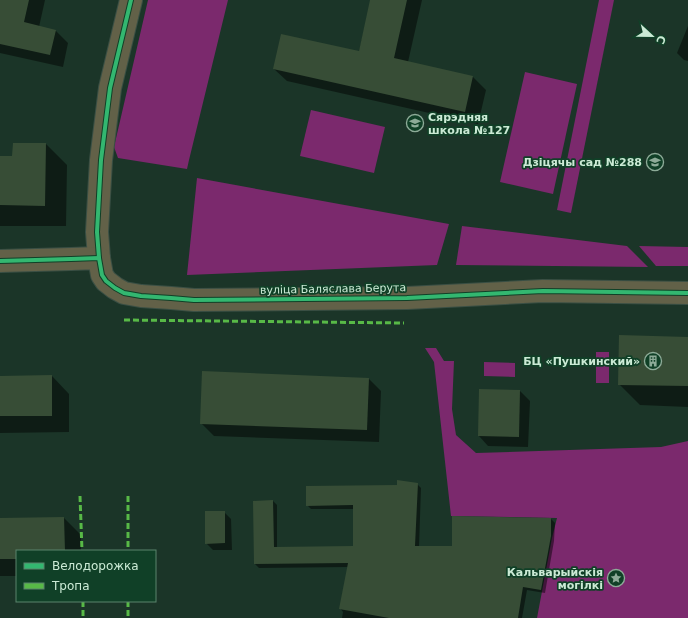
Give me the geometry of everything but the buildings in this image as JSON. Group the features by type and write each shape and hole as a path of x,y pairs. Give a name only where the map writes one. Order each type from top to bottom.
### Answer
{"street":[{"name":"вуліца Баляслава Берута","path":"131,0 110,88 101,160 97,232 102,275 106,281 124,293 141,296 194,300 407,298 543,291 688,293"},
{"path":"0,261 99,258"}],"shaded area":[{"path":"148,0 228,0 187,169 118,158 114,147"},
{"path":"599,0 614,0 571,213 557,210"},
{"path":"525,72 577,84 553,194 500,182"},
{"path":"311,110 385,127 374,173 300,156"},
{"path":"197,178 449,224 437,265 187,275"},
{"path":"462,226 627,246 648,267 456,265"},
{"path":"639,246 688,247 688,266 656,266"},
{"path":"425,348 436,348 444,361 454,361 452,409 456,435 476,453 661,447 688,441 688,618 537,618 557,518 451,516 434,362"},
{"path":"596,352 609,352 609,383 596,383"},
{"path":"484,362 515,363 515,377 484,376"}],"marked path":[{"path":"124,320 404,323"},
{"path":"80,496 82,550"},
{"path":"128,496 128,550"},
{"path":"83,602 83,618"},
{"path":"128,602 128,618"}],"cycle path":[{"path":"99,258 97,232 101,160 110,88 131,0"},
{"path":"0,261 99,258 102,275 106,281 124,293 141,296 194,300 407,298 543,291 688,293"}],"place":[{"name":"Сярэдняя школа №127","path":"415,123"},
{"name":"Дзіцячы сад №288","path":"655,162"},
{"name":"БЦ «Пушкинский»","path":"653,361"},
{"name":"Кальварыйскія могілкі","path":"616,578"}]}
